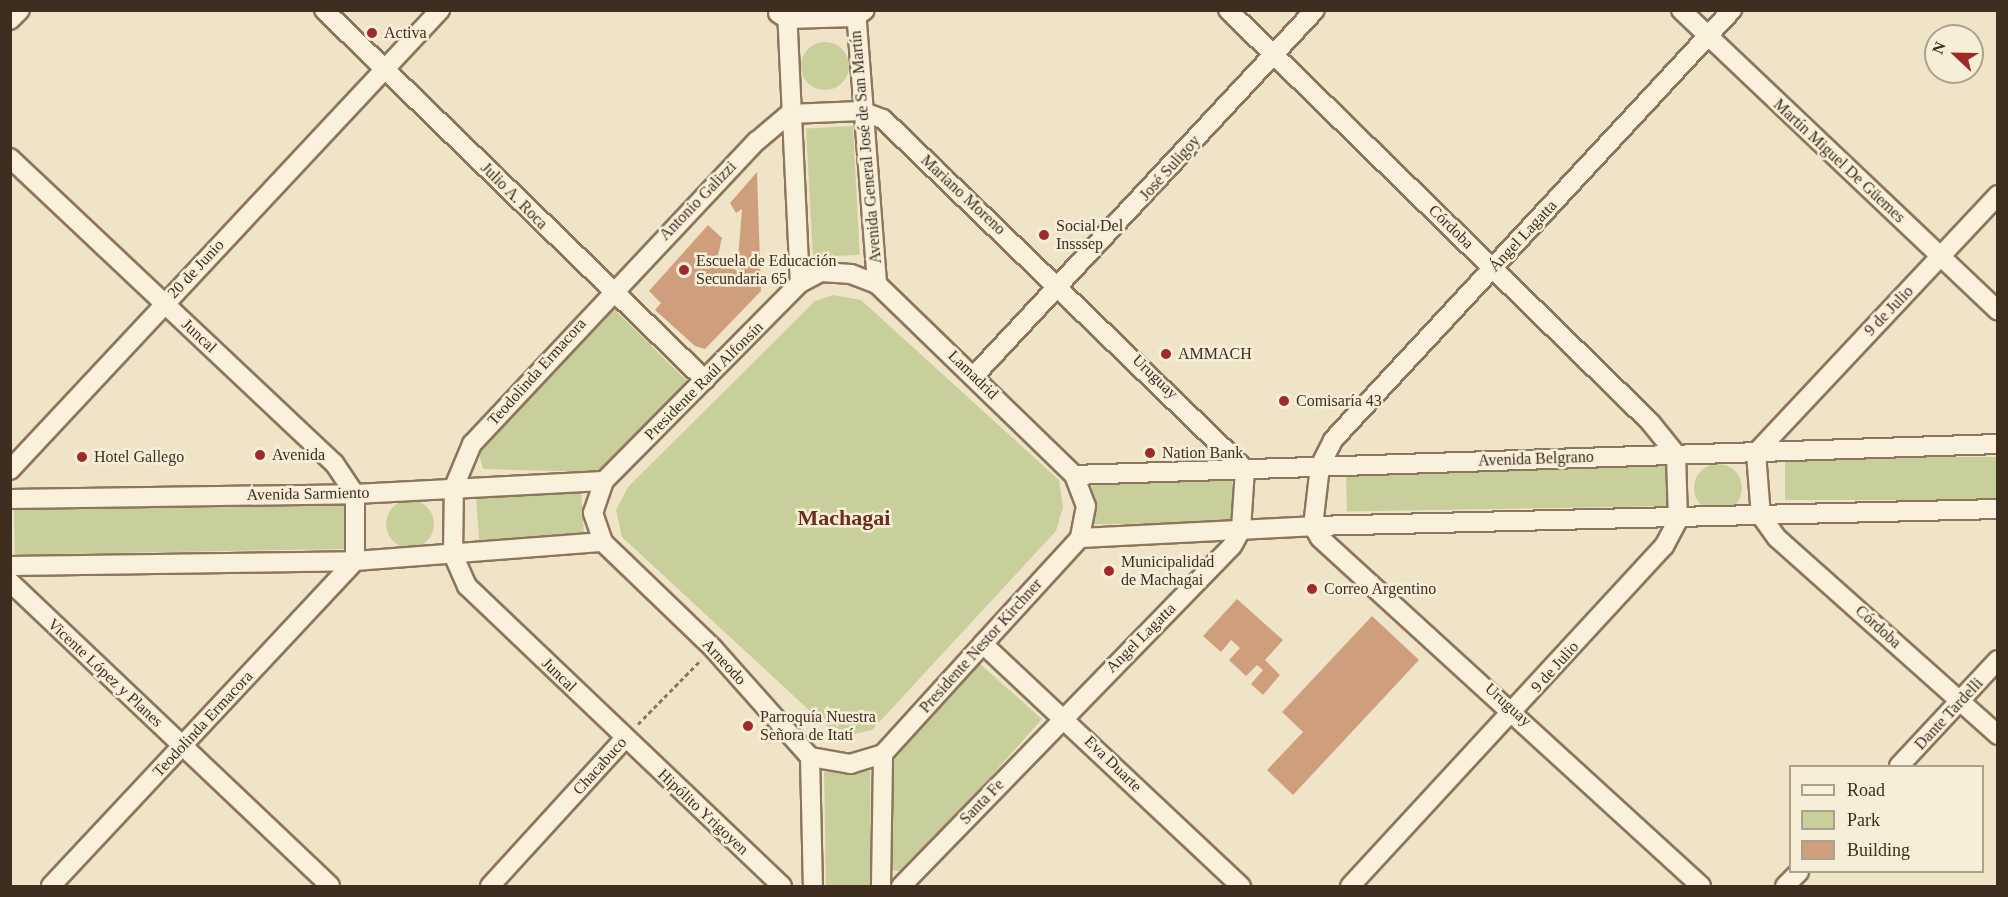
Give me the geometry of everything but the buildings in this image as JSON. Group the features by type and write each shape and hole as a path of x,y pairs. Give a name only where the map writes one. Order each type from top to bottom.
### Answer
{"street":[{"path":"10,20 20,10"},
{"name":"Julio A. Roca","path":"324,10 610,292 705,380"},
{"name":"20 de Junio","path":"10,470 163,303 440,10"},
{"name":"Córdoba","path":"1228,10 1493,268 1676,454"},
{"name":"José Suligoy","path":"974,376 1061,287 1315,10"},
{"name":"Martín Miguel De Güemes","path":"1681,10 1998,311"},
{"name":"Ángel Lagatta","path":"1320,466 1333,440 1732,10"},
{"path":"800,284 783,13 859,13"},
{"name":"Avenida General José de San Martín","path":"859,13 861,111 877,284"},
{"path":"789,114 861,111"},
{"name":"Mariano Moreno","path":"861,111 883,119 1061,287"},
{"name":"Antonio Galizzi","path":"610,292 789,114"},
{"name":"Juncal","path":"10,158 334,463 355,494"},
{"name":"9 de Julio","path":"1756,453 1998,195"},
{"name":"Presidente Raúl Alfonsín","path":"603,542 593,513 604,481 800,284 821,272 836,273"},
{"name":"Lamadrid","path":"836,273 877,284 1074,475 1086,506 1080,538"},
{"name":"Uruguay","path":"1061,287 1245,469"},
{"name":"Teodolinda Ermacora","path":"454,487 472,444 610,292"},
{"name":"Avenida Belgrano","path":"1074,475 1998,444"},
{"path":"1756,453 1761,516"},
{"path":"1676,454 1678,520"},
{"path":"1313,526 1320,466"},
{"path":"1241,530 1245,469"},
{"name":"Avenida Sarmiento","path":"10,499 355,494 454,487 604,481"},
{"path":"453,555 454,487"},
{"path":"355,494 355,561"},
{"path":"1080,538 1313,526 1678,520 1998,509"},
{"name":"Córdoba","path":"1761,516 1778,538 1998,735"},
{"name":"9 de Julio","path":"1350,886 1515,711 1664,546 1678,520"},
{"name":"Uruguay","path":"1313,526 1320,538 1515,711 1701,886"},
{"name":"Angel Lagatta","path":"1063,717 1232,546 1241,530"},
{"name":"Presidente Nestor Kirchner","path":"883,754 1080,538"},
{"path":"10,566 355,561 603,542"},
{"name":"Arneodo","path":"603,542 712,648 810,757"},
{"name":"Juncal","path":"453,555 467,586 624,738"},
{"name":"Teodolinda Ermacora","path":"51,886 355,561"},
{"name":"Vicente López y Planes","path":"10,582 330,886"},
{"name":"Eva Duarte","path":"983,644 1241,886"},
{"name":"Dante Tardelli","path":"1900,765 1998,660"},
{"name":"Santa Fe","path":"901,886 1063,717"},
{"name":"Chacabuco","path":"490,886 624,738"},
{"name":"Hipólito Yrigoyen","path":"624,738 782,886"},
{"path":"813,886 810,757 851,764 883,754 881,886"},
{"path":"1785,886 1798,873"}],"path":[{"name":"Chacabuco","path":"624,738 712,648"}],"green space":[{"path":"825,42 842,49 849,66 842,83 825,90 808,83 801,66 808,49"},
{"path":"853,126 860,255 813,257 806,128"},
{"path":"833,295 861,300 1059,480 1063,507 1056,531 872,730 845,736 824,724 622,537 616,510 628,487 815,301"},
{"path":"612,307 687,381 598,472 483,469 479,454"},
{"path":"1785,457 1997,457 1997,500 1785,500"},
{"path":"1667,464 1668,506 1347,512 1346,470"},
{"path":"1718,464 1735,471 1742,488 1735,505 1718,512 1701,505 1694,488 1701,471"},
{"path":"1232,479 1233,522 1093,524 1092,481"},
{"path":"581,491 584,534 479,541 476,498"},
{"path":"410,500 427,507 434,524 427,541 410,548 393,541 386,524 393,507"},
{"path":"346,503 347,549 15,555 14,509"},
{"path":"979,663 1042,719 906,872 891,870 892,759"},
{"path":"870,771 872,886 826,886 824,772"}],"place":[{"name":"Activa","path":"372,33"},
{"name":"Social Del Insssep","path":"1044,235"},
{"name":"Escuela de Educación Secundaria 65","path":"684,270"},
{"name":"AMMACH","path":"1166,354"},
{"name":"Comisaría 43","path":"1284,401"},
{"name":"Nation Bank","path":"1150,453"},
{"name":"Avenida","path":"260,455"},
{"name":"Hotel Gallego","path":"82,457"},
{"name":"Municipalidad de Machagai","path":"1109,571"},
{"name":"Correo Argentino","path":"1312,589"},
{"name":"Parroquía Nuestra Señora de Itatí","path":"748,726"}],"district":[{"name":"Machagai","path":"844,518"}]}
